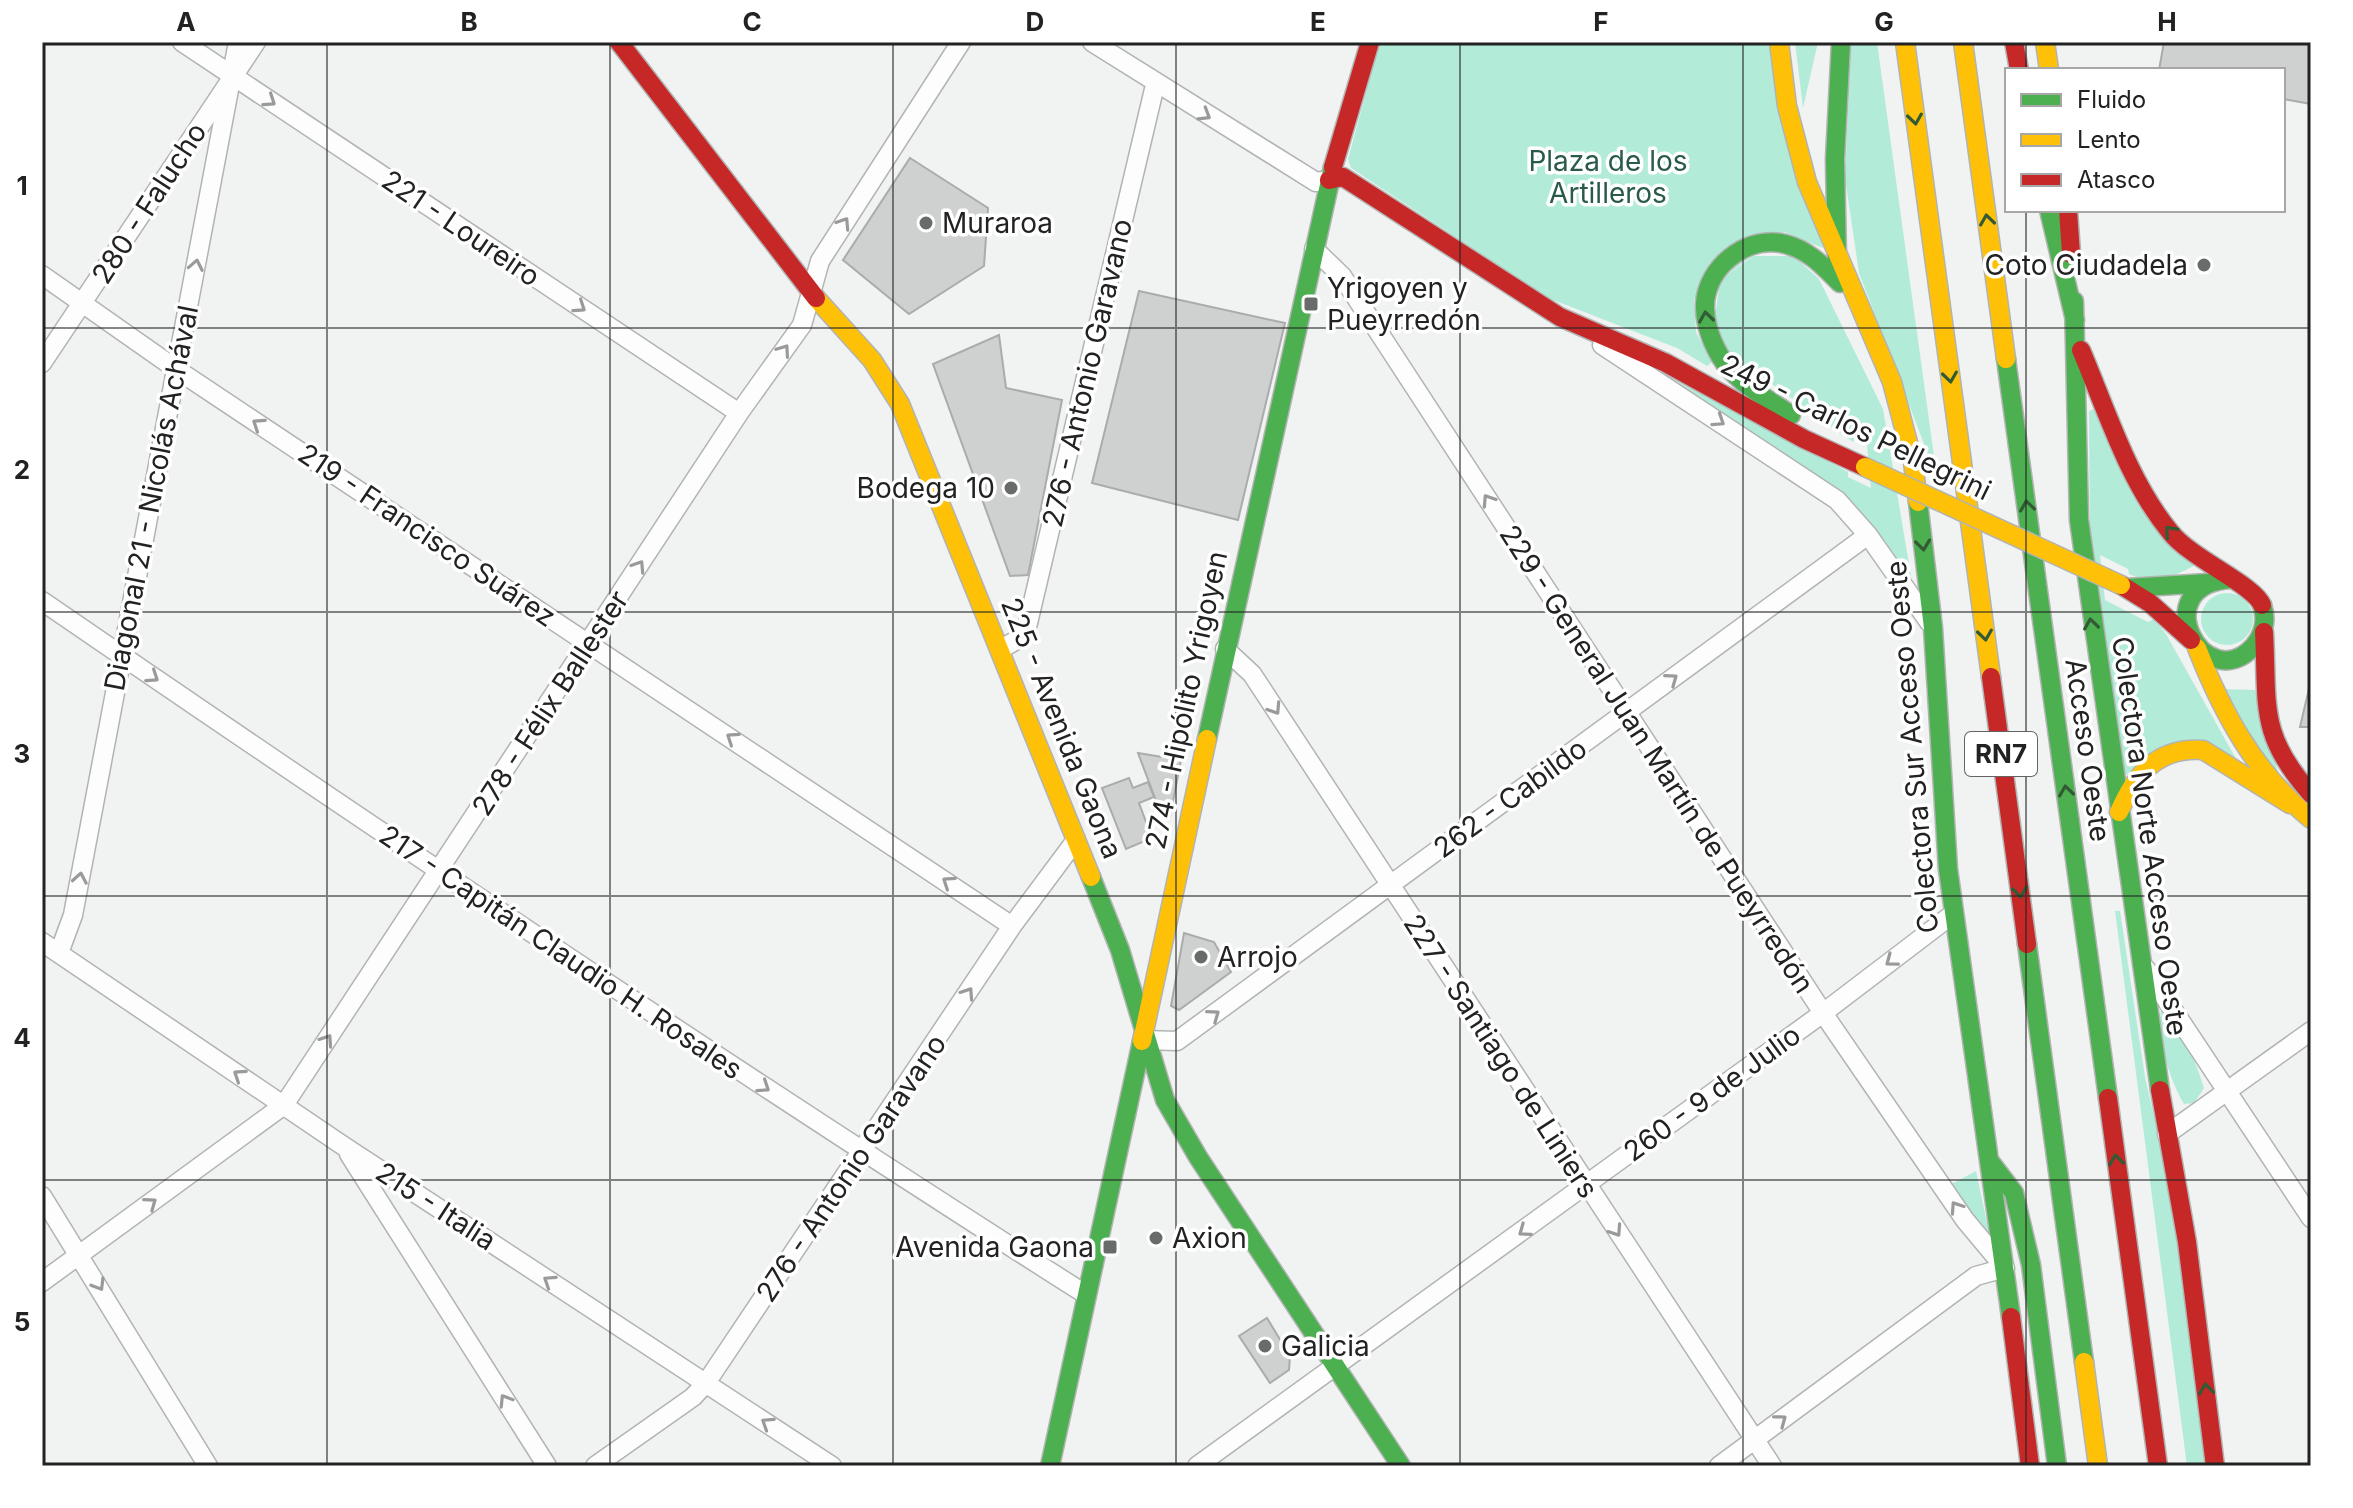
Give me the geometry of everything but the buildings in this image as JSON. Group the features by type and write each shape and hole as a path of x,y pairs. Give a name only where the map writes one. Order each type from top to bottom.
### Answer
{"main road":[{"name":"225 - Avenida Gaona","path":"619,42 812,293 872,360 900,404 1120,950 1144,1040 1165,1100 1401,1466"},
{"name":"274 - Hipólito Yrigoyen","path":"1050,1466 1329,180 1370,42"},
{"name":"Colectora Sur Acceso Oeste","path":"1779,42 1794,139 1837,259 1892,382 1910,449 1933,628 1941,797 1953,914 1991,1163 2030,1466"},
{"path":"1837,259 1835,159 1841,42"},
{"name":"RN7","path":"1905,42 2098,1466"},
{"name":"Acceso Oeste","path":"1963,42 2158,1466"},
{"path":"2014,42 2019,68"},
{"path":"2045,42 2049,68"},
{"name":"249 - Carlos Pellegrini","path":"1329,180 1343,177 1560,317 1666,363 1862,466 2124,587 2194,644 2227,717 2290,804 2311,819"},
{"path":"2049,212 2075,320"},
{"name":"Colectora Norte Acceso Oeste","path":"2068,212 2076,339 2079,520 2167,1134 2187,1242 2215,1466"},
{"path":"1860,309 1819,259 1795,244 1781,242 1756,243 1723,263 1710,282 1704,302 1710,338 1733,372 1862,466"},
{"path":"2076,339 2162,522 2174,537 2231,579 2252,589 2260,600 2265,613 2265,720 2288,769 2311,794"},
{"path":"2231,579 2208,583 2189,603 2185,617 2194,644 2211,657 2235,658 2256,646 2264,632"},
{"name":"249 - Carlos Pellegrini","path":"2124,587 2208,583"},
{"path":"2119,812 2129,787 2141,771 2172,749 2186,747 2203,750 2290,804"},
{"path":"1991,1163 2014,1193 2031,1265 2057,1466"}],"street":[{"name":"221 - Loureiro","path":"182,42 739,413"},
{"name":"Diagonal 21 - Nicolás Achával","path":"59,953 73,915 238,42"},
{"name":"280 - Falucho","path":"42,363 256,42"},
{"name":"278 - Félix Ballester","path":"42,1282 284,1105 739,413 802,325 820,261 961,42"},
{"name":"249 - Carlos Pellegrini","path":"1092,42 1155,85 1316,182 1329,180"},
{"name":"276 - Antonio Garavano","path":"1001,649 1020,638 1028,623 1155,85"},
{"name":"229 - General Juan Martín de Pueyrredón","path":"1314,249 1342,276 1823,1013 1965,1220 2005,1268"},
{"name":"219 - Francisco Suárez","path":"42,275 176,369 1012,926"},
{"name":"249 - Carlos Pellegrini","path":"1560,317 1824,490 1851,513 1933,628"},
{"name":"262 - Cabildo","path":"1144,1040 1177,1041 1868,535"},
{"name":"217 - Capitán Claudio H. Rosales","path":"42,601 440,872 862,1152 1085,1294"},
{"name":"227 - Santiago de Liniers","path":"1225,649 1252,674 1772,1466"},
{"name":"276 - Antonio Garavano","path":"595,1466 693,1397 706,1383 1012,926 1076,840"},
{"name":"260 - 9 de Julio","path":"1197,1466 1823,1013 1953,914"},
{"name":"215 - Italia","path":"42,942 345,1147 832,1466"},
{"path":"2142,963 2311,1218"},
{"path":"2167,1134 2311,1031"},
{"path":"345,1147 547,1466"},
{"path":"42,1196 208,1466"},
{"path":"1719,1466 1976,1276 2005,1268"}],"green space":[{"name":"Plaza de los Artilleros","path":"1380,42 1769,42 1823,248 1784,232 1694,299 1696,332 1712,362 1707,366 1677,348 1548,298 1351,168 1348,159"},
{"path":"1795,42 1818,42 1803,108"},
{"path":"1851,42 1877,42 1937,478 1859,273 1845,178"},
{"path":"1753,256 1794,256 1819,279 1883,409 1914,594 1877,534 1846,498 1629,356 1848,472 1848,477 1871,488 1867,445 1854,439 1853,442 1727,352 1714,325 1720,280"},
{"path":"2094,409 2195,565 2154,580 2129,574 2128,569 2100,555 2105,600 2148,622 2154,619 2166,634 2239,764 2221,751 2124,775 2090,549 2089,411"},
{"path":"2227,593 2245,601 2253,619 2245,637 2227,645 2209,637 2201,619 2209,601"},
{"path":"2221,689 2255,690 2280,779"},
{"path":"2115,911 2120,911 2145,1077 2173,1199 2209,1466 2187,1466"},
{"path":"2161,1009 2182,1035 2201,1078 2204,1088 2194,1103 2184,1104 2169,1071 2161,1033"},
{"path":"1976,1171 1989,1232 1986,1239 1948,1186"}],"traffic: fast":[{"path":"1837,259 1835,159 1841,42"},
{"path":"1207,739 1333,167"},
{"path":"2049,212 2075,320"},
{"path":"1791,415 1743,382 1720,356 1706,319 1705,304 1710,284 1716,272 1735,254 1772,242 1801,250 1840,283"},
{"path":"2074,301 2079,520 2160,1090"},
{"path":"2006,359 2108,1098"},
{"path":"1918,502 1933,628 1948,869 2011,1317"},
{"path":"2231,579 2205,586 2191,600 2187,617 2191,635 2202,650 2217,659 2235,659 2254,646 2264,626 2262,605"},
{"path":"2127,588 2208,583"},
{"path":"1091,877 1120,950 1165,1100 1198,1157 1401,1466"},
{"path":"2027,944 2084,1362"},
{"path":"1050,1466 1142,1041"},
{"path":"1991,1163 2014,1193 2031,1265 2057,1466"}],"traffic: slow":[{"path":"1779,42 1787,106 1807,182 1892,382 1913,462 1918,502"},
{"path":"1905,42 1991,677"},
{"path":"1963,42 2006,359"},
{"path":"2045,42 2049,68"},
{"path":"816,298 872,360 900,404 1091,877"},
{"path":"1865,467 2121,585"},
{"path":"2197,648 2218,696 2243,741 2273,782 2311,819"},
{"path":"1142,1041 1207,739"},
{"path":"2119,812 2133,785 2150,765 2173,753 2187,750 2203,750 2290,804"},
{"path":"2084,1362 2098,1466"}],"traffic: jam":[{"path":"619,42 816,298"},
{"path":"1333,167 1370,42"},
{"path":"2014,42 2019,68"},
{"path":"1329,180 1343,177 1560,317 1666,363 1804,439 1865,467"},
{"path":"2068,212 2071,254"},
{"path":"2081,350 2130,468 2156,513 2181,543 2247,589 2262,605"},
{"path":"2121,585 2150,603 2191,640"},
{"path":"2264,632 2267,700 2274,736 2294,773 2311,794"},
{"path":"1991,677 2027,944"},
{"path":"2160,1090 2187,1242 2215,1466"},
{"path":"2108,1098 2158,1466"},
{"path":"2011,1317 2030,1466"}],"place":[{"name":"Muraroa","path":"926,223"},
{"name":"Coto Ciudadela","path":"2204,265"},
{"name":"Yrigoyen y Pueyrredón","path":"1311,304"},
{"name":"Bodega 10","path":"1011,488"},
{"name":"Arrojo","path":"1201,957"},
{"name":"Axion","path":"1156,1238"},
{"name":"Avenida Gaona","path":"1110,1247"},
{"name":"Galicia","path":"1265,1346"}]}
